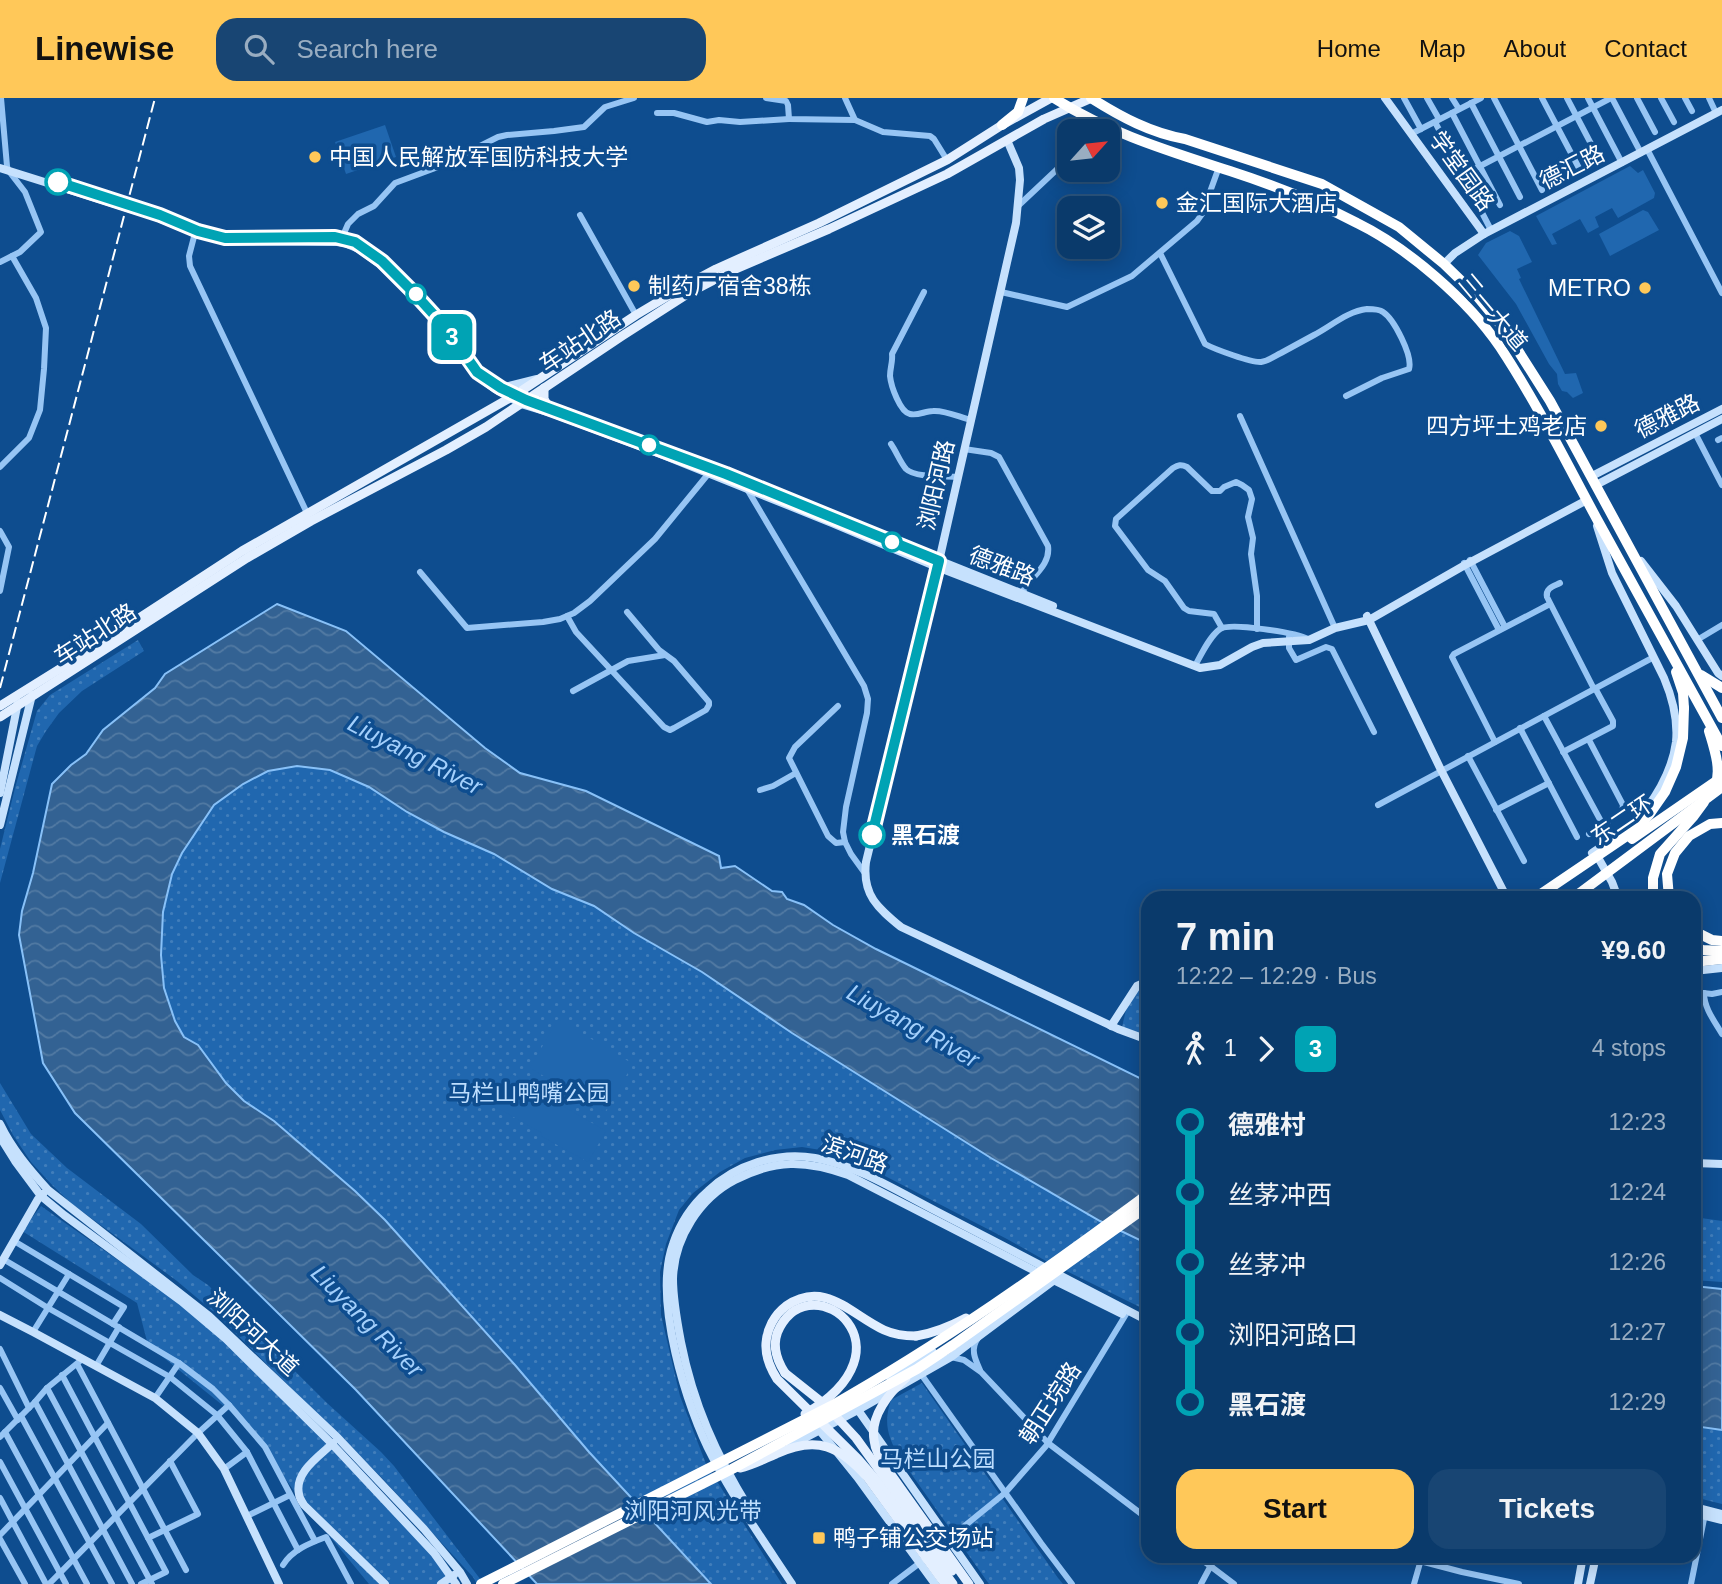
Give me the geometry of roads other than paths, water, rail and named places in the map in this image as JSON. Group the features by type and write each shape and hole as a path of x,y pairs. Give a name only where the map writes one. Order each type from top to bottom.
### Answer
{"highway":[{"path":"1002,125 1018,112 1023,98"},
{"name":"三一大道","path":"1052,98 1087,119"},
{"name":"三一大道","path":"1092,98 1117,114 1165,135 1185,139 1322,184 1399,227 1444,264 1477,296 1506,330 1550,401 1722,718"},
{"name":"三一大道","path":"1120,134 1219,167 1315,203 1359,223 1393,244 1431,274 1471,312 1499,346 1541,416 1722,746"},
{"path":"1507,359 1518,351"},
{"path":"1671,623 1702,677 1721,683"},
{"path":"1545,891 1631,833 1649,815 1665,792 1676,767 1683,737 1684,708 1683,693 1664,640"},
{"path":"1653,891 1653,878 1660,853 1693,817 1718,783 1718,761 1703,712"},
{"name":"东二环","path":"1556,891 1722,777"},
{"path":"1582,891 1722,787"},
{"path":"1668,891 1667,874 1675,853 1689,836 1710,824 1722,823"},
{"path":"1701,950 1722,952"},
{"path":"1701,955 1722,952"},
{"path":"1701,961 1722,959"},
{"path":"481,1584 831,1406 871,1383 962,1327 1141,1199"},
{"path":"503,1584 919,1371 1141,1211"}],"main road":[{"name":"车站北路","path":"0,717 247,558 486,427 539,379 636,316 716,269 819,223 947,160 1002,125 1052,98"},
{"name":"车站北路","path":"0,706 242,551 429,446 544,388 689,293 733,270 830,229 947,174 1068,107 1092,98"},
{"path":"544,388 544,399 548,408"},
{"path":"953,1584 877,1481 777,1379 768,1362 766,1339 777,1314 787,1305 806,1297 831,1299 885,1330 916,1336 951,1326 1007,1296"},
{"path":"733,1455 822,1404 828,1399 834,1394 846,1380 856,1356 854,1334 842,1315 832,1309 808,1307 791,1314 778,1330 775,1343 779,1363 793,1381 819,1400 825,1406 831,1411 849,1430 962,1584"},
{"path":"919,1371 902,1381 880,1408 873,1428 874,1441 885,1466 969,1584"},
{"path":"726,1472 804,1445 817,1444 836,1450 856,1465 867,1478 945,1584"}],"street":[{"path":"0,262 20,252 41,232 25,192 4,167 1,98"},
{"path":"342,238 348,224 374,206 398,182 438,167 498,137 584,127 605,107 634,98"},
{"path":"766,98 786,99 789,119"},
{"path":"845,98 855,120"},
{"name":"学堂园路","path":"1385,98 1488,232"},
{"path":"1404,98 1421,129"},
{"path":"1427,98 1488,232"},
{"path":"1452,98 1455,111 1500,205"},
{"path":"1411,134 1479,98"},
{"path":"1494,98 1542,190"},
{"path":"1542,98 1580,170"},
{"path":"1567,98 1599,159"},
{"path":"1588,98 1622,163"},
{"path":"1463,175 1612,98 1722,293"},
{"path":"1637,98 1655,132"},
{"path":"1661,98 1674,122"},
{"path":"1685,98 1692,111"},
{"path":"1709,98 1719,111"},
{"path":"1471,103 1520,197"},
{"name":"德汇路","path":"1444,264 1455,253 1488,232 1719,111"},
{"path":"657,113 674,113 707,122 855,120 883,132 930,136 947,160"},
{"name":"浏阳河路","path":"864,872 1016,223 1019,168 1007,140"},
{"name":"德雅路","path":"4,167 223,242 345,243 376,261 413,295 475,374 518,399 938,564"},
{"name":"德雅路","path":"4,167 225,238 342,238 355,242 382,261 415,294 446,328 477,372 518,399 738,479 938,564"},
{"path":"1001,292 1067,307 1132,276 1198,221 1219,167"},
{"path":"1018,206 1057,169"},
{"path":"580,215 636,316"},
{"path":"195,233 189,256 190,266 307,513"},
{"path":"1160,254 1205,344 1254,362 1267,360 1359,311 1379,310 1386,313 1408,352 1409,369 1382,378 1346,396"},
{"path":"0,467 29,438 40,410 44,369 46,328 36,298 12,256"},
{"path":"924,292 892,354 891,385 906,413 912,415 935,411 971,420"},
{"path":"501,388 539,379"},
{"name":"德雅路","path":"1594,481 1722,409"},
{"path":"1240,416 1335,627"},
{"name":"德雅路","path":"1594,481 1722,419"},
{"path":"1695,433 1722,485"},
{"path":"891,443 905,468 911,472 958,477"},
{"path":"964,449 991,453 999,457 1048,546 1049,552 1043,566 1020,597"},
{"path":"1222,628 1214,614 1184,608 1165,581 1148,570 1115,526 1116,519 1179,465 1187,467 1212,491 1220,491 1236,482 1248,490 1252,499 1248,517 1253,538 1251,554 1257,596 1257,629"},
{"path":"419,572 467,628 543,622 567,616 590,601 655,540 709,473"},
{"path":"747,489 864,686 867,713 843,832 856,863 864,872 874,904 901,927 1111,1026 1141,1037"},
{"path":"938,564 1196,664 1200,668 1215,666 1263,643 1306,638 1368,618 1586,498"},
{"path":"1539,891 1631,824 1662,784 1676,740 1671,694 1612,573 1597,528 1596,516"},
{"path":"0,531 9,547 0,591"},
{"path":"1631,548 1676,606 1718,673 1721,683"},
{"path":"1468,562 1502,628"},
{"path":"1560,583 1547,591 1547,597 1614,724 1563,752"},
{"path":"1494,742 1452,657 1550,604"},
{"path":"567,616 576,632 664,727 670,730 706,710 709,702 626,612"},
{"path":"1368,618 1441,770 1503,891"},
{"path":"1698,640 1722,625"},
{"path":"1196,664 1222,628 1228,626 1306,638"},
{"path":"1289,639 1289,648 1296,660 1326,647 1332,649 1374,732"},
{"path":"573,691 628,661 665,655"},
{"path":"1378,805 1654,657"},
{"path":"0,825 37,682"},
{"path":"0,793 21,692"},
{"path":"838,706 792,751 790,762 828,836 836,843 845,842"},
{"path":"1544,716 1603,825"},
{"path":"1520,728 1577,837"},
{"path":"1588,834 1622,811 1623,806 1589,740"},
{"path":"1468,756 1524,862"},
{"path":"760,790 796,773"},
{"path":"1496,810 1549,783"},
{"path":"1594,852 1615,891"},
{"path":"1701,970 1722,968"},
{"path":"1111,1026 1130,995 1141,984"},
{"path":"1701,993 1722,992"},
{"path":"1704,993 1704,1000 1722,1034"},
{"name":"浏阳河大道","path":"0,1124 45,1193"},
{"name":"浏阳河大道","path":"0,1137 15,1161 64,1215 181,1301 226,1339 335,1441 456,1578 467,1584"},
{"name":"滨河路","path":"792,1584 726,1472 701,1416 686,1368 677,1321 673,1276 688,1225 710,1197 730,1183 764,1167 789,1163 828,1168 870,1185 1141,1322"},
{"path":"1701,1163 1722,1164"},
{"path":"45,1193 1,1262 179,1363 213,1389 265,1447 315,1541"},
{"path":"14,1241 124,1307 96,1366"},
{"path":"726,1472 916,1363 967,1331 1047,1273"},
{"path":"33,1332 69,1274"},
{"path":"0,1278 170,1377 217,1415 247,1452 298,1550"},
{"path":"726,1472 820,1431 919,1371 951,1357 1057,1278"},
{"name":"滨河路","path":"1127,1313 1141,1318"},
{"name":"朝正垸路","path":"892,1584 1005,1493 1048,1443 1127,1313"},
{"path":"0,1315 80,1361 96,1366 155,1398 198,1433 224,1469 279,1584"},
{"path":"979,1336 973,1349 981,1372"},
{"path":"0,1349 3,1362 29,1408"},
{"path":"951,1357 964,1360 981,1372 1048,1443 1141,1514"},
{"path":"80,1361 47,1388 2,1434 39,1495 87,1584"},
{"path":"80,1361 108,1423 186,1570"},
{"path":"155,1398 179,1363"},
{"path":"919,1371 1073,1584"},
{"path":"62,1374 166,1572 151,1582 141,1584"},
{"path":"0,1388 55,1479 112,1584"},
{"path":"47,1388 151,1582"},
{"path":"35,1402 132,1584"},
{"path":"0,1498 47,1584 229,1405"},
{"path":"858,1410 979,1584"},
{"path":"25,1584 0,1537 108,1423"},
{"path":"820,1431 935,1584"},
{"path":"335,1441 315,1458 300,1478 298,1494 304,1505 384,1584"},
{"path":"224,1469 247,1452"},
{"path":"148,1538 198,1514 170,1461"},
{"path":"0,1462 66,1584"},
{"name":"滨河路","path":"726,1472 798,1584"},
{"path":"247,1517 290,1495"},
{"path":"1701,1511 1722,1520"},
{"path":"1701,1513 1722,1514"},
{"path":"1701,1533 1705,1513"},
{"path":"282,1565 288,1556 326,1537 351,1584"},
{"path":"1206,1563 1234,1584"},
{"path":"1201,1584 1212,1563"},
{"path":"1414,1584 1420,1563"},
{"path":"1440,1563 1519,1584"},
{"path":"1578,1584 1582,1563"},
{"path":"1590,1584 1594,1563"},
{"path":"1691,1584 1695,1563"},
{"path":"441,1584 456,1578"}],"water":[{"name":"Liuyang River","path":"277,604 346,631 485,748 520,773 586,791 719,856 721,868 735,866 772,891 782,892 787,899 804,905 876,949 1141,1079 1141,1241 1100,1221 991,1158 792,1033 702,972 634,933 594,906 552,889 494,854 444,832 369,787 330,770 297,766 268,771 243,784 214,805 182,853 172,874 163,912 161,955 164,988 175,1021 184,1037 198,1045 226,1083 244,1101 274,1121 385,1220 589,1452 711,1584 537,1584 356,1390 75,1113 43,1063 19,935 22,911 52,784 86,754 103,730 155,688 165,674"},
{"path":"1701,1287 1722,1289 1722,1430 1701,1427"}],"railway":[{"path":"0,688 155,98"}],"place":[{"name":"中国人民解放军国防科技大学","path":"315,157"},
{"name":"金汇国际大酒店","path":"1162,203"},
{"name":"制药厂宿舍38栋","path":"634,286"},
{"name":"METRO","path":"1645,288"},
{"name":"四方坪土鸡老店","path":"1601,426"},
{"name":"黑石渡","path":"872,835"},
{"name":"鸭子铺公交场站","path":"819,1538"}],"park label":[{"name":"马栏山鸭嘴公园","path":"529,1093"},
{"name":"马栏山公园","path":"938,1459"},
{"name":"浏阳河风光带","path":"693,1511"}]}
